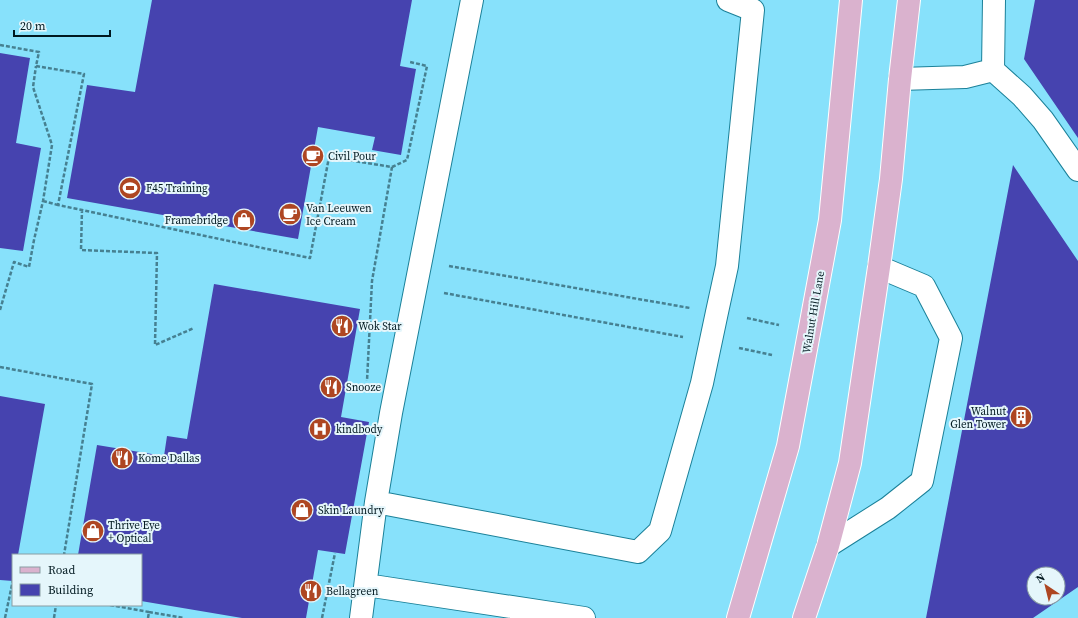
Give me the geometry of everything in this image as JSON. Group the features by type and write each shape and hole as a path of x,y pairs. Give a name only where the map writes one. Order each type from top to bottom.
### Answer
{"main road":[{"name":"Walnut Hill Lane","path":"738,618 788,446 830,220 851,0"},
{"path":"804,618 828,546 850,463 891,179 909,0"}],"lane":[{"path":"361,618 376,502 392,405 472,0"},
{"path":"376,502 638,552 660,531 702,383 727,266 753,10 728,0"},
{"path":"994,0 993,70 1022,96 1043,120 1078,170"},
{"path":"900,79 965,77 993,70"},
{"path":"828,546 888,508 922,481 951,338 924,286 879,267"},
{"path":"366,585 584,618"}],"path":[{"path":"0,45 39,52 33,86 52,145 43,201 29,267 14,262 0,310"},
{"path":"43,201 310,258 329,157 392,167 407,160 427,66 410,62"},
{"path":"36,66 84,74 58,205"},
{"path":"367,384 372,281 392,167"},
{"path":"82,209 81,250 157,253 154,345 194,328"},
{"path":"442,265 697,309"},
{"path":"437,292 688,338"},
{"path":"747,318 779,325"},
{"path":"739,348 772,355"},
{"path":"0,367 92,384 64,554"},
{"path":"322,618 335,553"},
{"path":"5,618 12,585"},
{"path":"54,618 56,606"},
{"path":"116,606 184,618"},
{"path":"148,618 149,612"}],"building":[{"path":"152,0 412,0 400,66 416,69 401,155 372,150 375,137 318,127 298,239 67,198 87,85 135,92"},
{"path":"1035,0 1078,0 1078,138 1024,59"},
{"path":"0,53 30,58 16,143 41,148 23,251 0,248"},
{"name":"Walnut Glen Tower","path":"1013,165 1078,261 1078,587 1066,595 1066,566 1026,566 1026,606 1050,606 1033,618 926,618"},
{"path":"214,284 360,309 341,417 369,422 345,554 318,550 306,618 242,618 142,601 142,554 78,554 97,445 164,456 167,436 187,439"},
{"path":"0,396 45,404 18,554 12,554 12,581 0,580"}],"place":[{"name":"Civil Pour","path":"313,156"},
{"name":"F45 Training","path":"130,188"},
{"name":"Van Leeuwen Ice Cream","path":"290,214"},
{"name":"Framebridge","path":"244,220"},
{"name":"Wok Star","path":"342,326"},
{"name":"Snooze","path":"331,387"},
{"name":"Walnut Glen Tower","path":"1021,417"},
{"name":"kindbody","path":"320,429"},
{"name":"Kome Dallas","path":"122,458"},
{"name":"Skin Laundry","path":"302,510"},
{"name":"Thrive Eye + Optical","path":"93,531"},
{"name":"Bellagreen","path":"311,591"}]}
